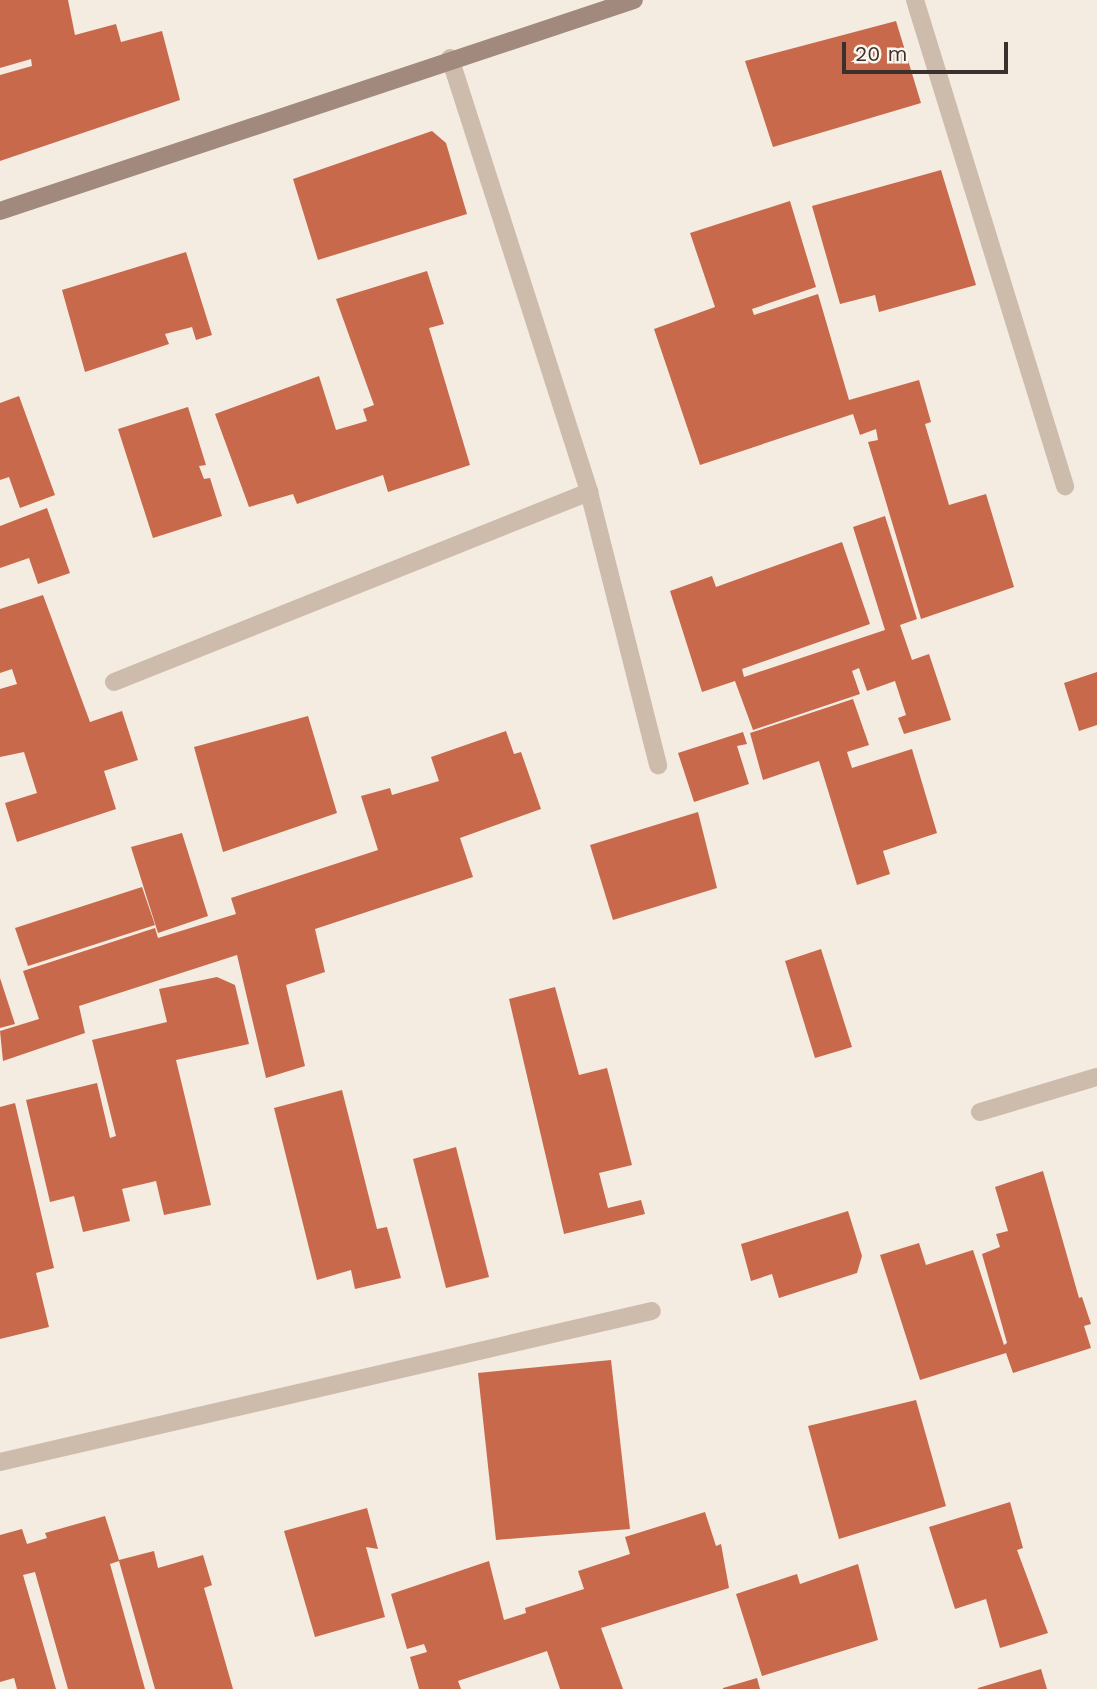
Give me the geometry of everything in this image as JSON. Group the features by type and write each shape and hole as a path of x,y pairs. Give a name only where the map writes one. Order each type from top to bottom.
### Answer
{"street":[{"path":"0,211 609,4 634,0"},
{"path":"915,0 1065,486"},
{"path":"450,58 589,492 658,765"},
{"path":"114,682 589,492"},
{"path":"981,1112 1097,1077"},
{"path":"0,1462 652,1311"}],"building":[{"path":"0,0 68,0 75,35 116,24 121,42 162,31 180,100 0,161 0,75 32,66 31,59 0,68"},
{"path":"896,21 921,103 773,147 745,61"},
{"path":"432,131 446,143 467,214 318,260 293,179"},
{"path":"941,170 976,285 879,312 875,295 840,304 812,206"},
{"path":"790,201 816,287 752,309 754,315 818,294 849,400 919,380 931,422 925,424 949,505 986,494 1014,587 921,619 868,442 878,440 876,429 860,435 853,414 700,465 654,329 715,307 690,233"},
{"path":"186,252 212,335 196,340 192,327 165,334 169,344 85,372 62,290"},
{"path":"427,271 444,324 429,328 470,465 388,492 383,475 297,504 293,494 249,507 215,414 319,376 336,430 367,421 363,409 374,405 336,299"},
{"path":"19,396 55,495 20,508 9,477 0,480 0,403"},
{"path":"188,407 206,465 199,466 204,479 210,478 222,516 153,538 118,429"},
{"path":"47,508 70,573 38,584 29,558 0,568 0,526"},
{"path":"885,516 917,619 900,625 912,660 929,654 951,720 904,734 898,718 906,715 895,681 867,691 859,668 852,671 860,694 753,730 735,681 702,692 670,591 712,576 716,587 842,542 870,624 742,669 744,677 885,630 853,527"},
{"path":"43,595 90,722 122,711 138,760 104,771 116,809 17,842 5,803 37,793 24,752 0,757 0,689 17,684 12,669 0,673 0,609"},
{"path":"1097,672 1097,725 1079,731 1064,683"},
{"path":"853,699 869,745 847,752 852,768 912,749 937,833 883,851 890,874 857,885 819,761 763,780 750,733"},
{"path":"308,716 337,813 223,852 194,747"},
{"path":"506,731 514,754 521,752 541,809 460,838 473,877 315,929 325,972 286,985 305,1066 266,1078 237,955 79,1006 85,1033 3,1061 0,1031 39,1019 23,971 155,928 158,938 236,914 231,898 378,850 361,796 390,788 392,795 439,781 431,757"},
{"path":"743,732 747,744 737,746 749,784 694,802 678,753"},
{"path":"698,812 717,888 613,920 590,845"},
{"path":"182,833 208,916 158,933 131,847"},
{"path":"142,887 155,925 28,966 15,928"},
{"path":"821,949 852,1047 815,1058 785,961"},
{"path":"217,977 235,985 249,1044 176,1060 211,1205 164,1215 156,1181 122,1189 130,1221 83,1232 74,1196 50,1202 26,1100 97,1083 110,1138 116,1136 92,1040 167,1022 159,989"},
{"path":"0,978 15,1024 0,1028"},
{"path":"555,987 579,1075 607,1068 632,1165 599,1173 608,1208 641,1200 645,1214 564,1234 509,999"},
{"path":"342,1090 377,1229 387,1227 401,1278 355,1289 351,1270 317,1280 274,1108"},
{"path":"15,1103 54,1268 36,1273 49,1327 0,1339 0,1107"},
{"path":"456,1147 489,1277 446,1288 413,1159"},
{"path":"1043,1171 1079,1298 1082,1297 1091,1324 1084,1326 1091,1348 1013,1373 1006,1353 920,1380 880,1255 919,1243 926,1265 973,1250 1004,1345 1007,1343 982,1254 1000,1247 996,1234 1008,1231 995,1187"},
{"path":"848,1211 862,1256 857,1273 779,1298 772,1274 751,1281 741,1244"},
{"path":"611,1360 630,1529 496,1540 478,1373"},
{"path":"916,1400 946,1506 839,1539 808,1426"},
{"path":"1010,1502 1023,1548 1017,1550 1048,1633 1000,1648 986,1599 955,1609 929,1527"},
{"path":"367,1508 378,1549 366,1547 385,1617 315,1637 284,1531"},
{"path":"705,1512 716,1546 721,1544 729,1588 601,1628 623,1689 560,1689 547,1651 458,1681 461,1689 419,1689 410,1657 427,1652 424,1644 407,1649 391,1594 489,1561 504,1620 526,1613 525,1608 584,1589 578,1571 630,1554 625,1537"},
{"path":"105,1516 119,1560 154,1551 158,1568 203,1555 212,1585 204,1588 233,1689 155,1689 119,1561 110,1564 145,1689 68,1689 35,1572 23,1575 56,1689 17,1689 14,1678 0,1682 0,1535 22,1529 27,1544 47,1538 45,1533"},
{"path":"858,1564 878,1640 762,1676 736,1594 797,1574 800,1584"},
{"path":"1041,1669 1047,1689 978,1689 978,1688"},
{"path":"757,1678 760,1689 723,1689 723,1688"}]}
